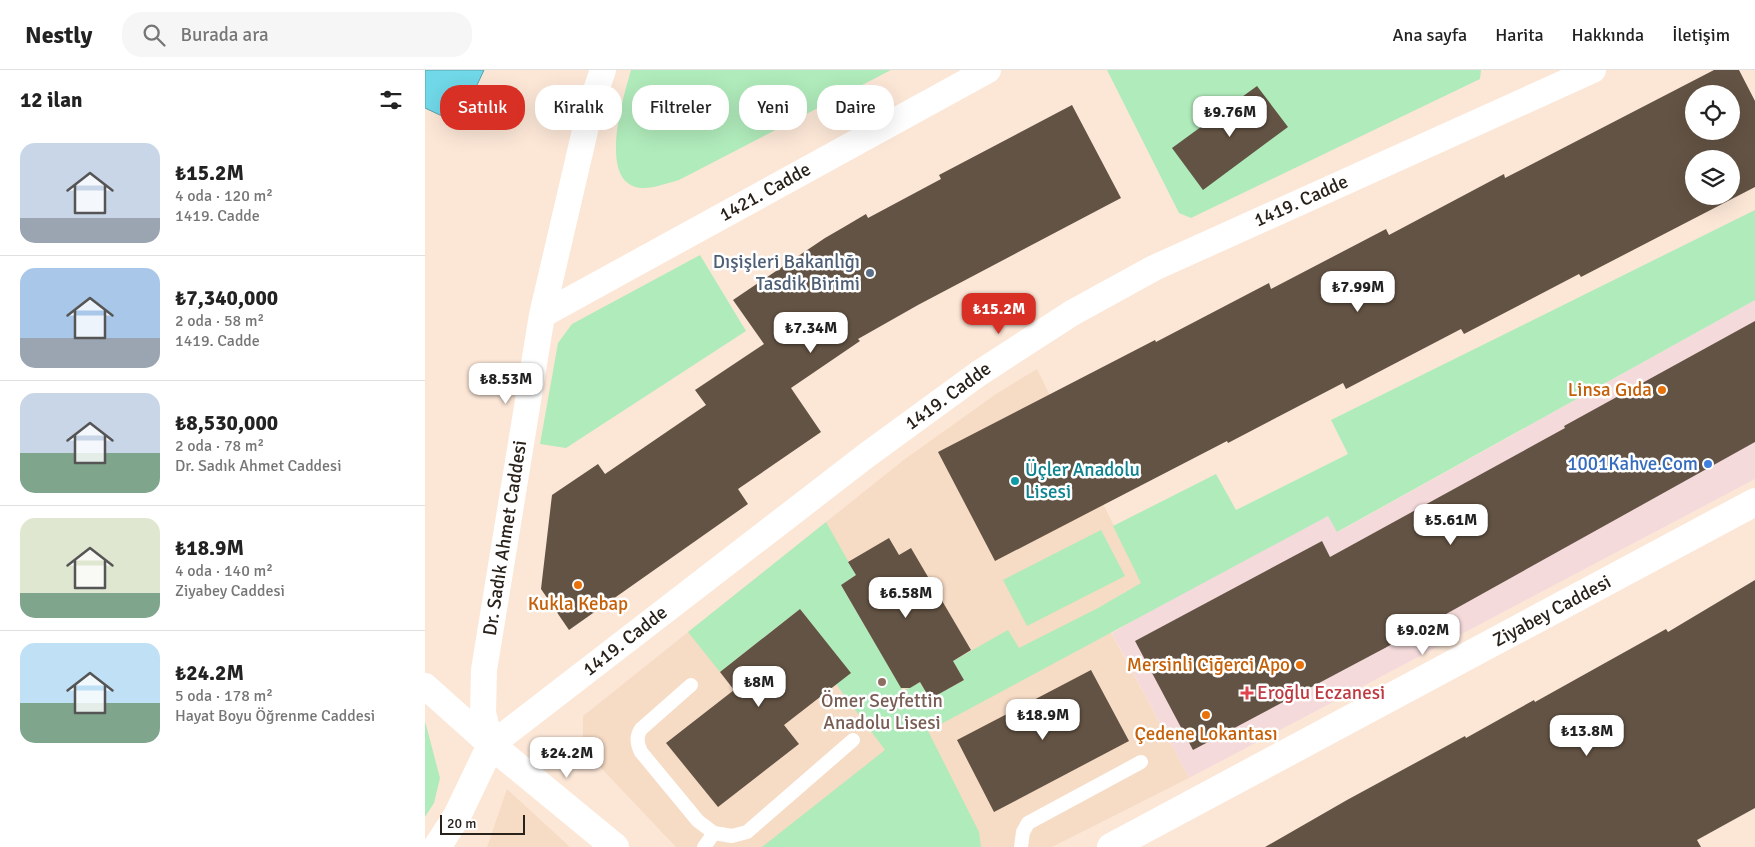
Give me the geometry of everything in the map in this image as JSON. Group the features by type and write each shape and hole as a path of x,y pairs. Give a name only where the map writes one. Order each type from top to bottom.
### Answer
{"main road":[{"name":"Ziyabey Caddesi","path":"1111,847 1755,502"},
{"path":"437,847 457,816 491,745 615,847"}],"street":[{"name":"Dr. Sadık Ahmet Caddesi","path":"491,745 483,713 484,670 542,315 591,105 603,70"},
{"name":"1421. Cadde","path":"542,315 988,70"},
{"name":"1419. Cadde","path":"491,745 883,443 978,374 1072,313 1153,268 1593,70"},
{"path":"425,686 491,745"}],"lane":[{"path":"691,685 641,729 638,741 641,752 697,821 714,833 732,836 747,832 853,740"},
{"path":"1021,847 1023,832 1028,824 1141,762"},
{"path":"704,847 714,833"}],"shaded area":[{"path":"1755,300 1755,479 1189,778 1112,633 1166,602 1328,516 1338,532"},
{"name":"Ömer Seyfettin Anadolu Lisesi","path":"1037,369 1142,583 1098,608 1189,778 1052,847 676,847 583,749 583,716 905,459 996,394"},
{"path":"507,789 570,847 487,847"}],"green space":[{"path":"631,70 891,70 862,85 817,85 817,108 807,114 807,85 739,85 739,130 775,130 679,180 646,188 627,183 619,171 616,155 618,130 622,130 623,98"},
{"path":"1107,70 1481,70 1480,79 1191,218 1179,213"},
{"path":"1755,210 1755,300 1337,532 1328,516 928,731 979,832 981,847 762,847 885,750 836,684 850,673 800,609 720,672 688,632 826,522 856,575 841,585 903,691 920,682 930,699 964,680 953,661 1008,630 1019,648 1098,608 1141,583 1113,526 1216,474 1236,510 1348,454 1331,420"},
{"path":"700,255 746,331 566,448 540,444 558,343 572,324"},
{"path":"1101,530 1125,576 1027,626 1003,580"},
{"path":"425,721 440,778 434,803 425,817"}],"water":[{"path":"425,70 484,70 477,85 440,85 440,115 425,108"}],"building":[{"path":"1714,70 1739,70 1755,101 1755,187 1740,195 1740,150 1685,150 1685,205 1720,205 1581,277 1579,274 1464,334 1461,329 1346,389 1343,383 995,561 938,452 1269,283 1271,289 1386,229 1389,235 1504,174 1505,178"},
{"path":"1257,86 1288,127 1203,190 1172,148"},
{"path":"1072,105 1121,198 918,305 858,339 860,341 791,388 821,432 738,489 748,504 569,630 541,589 552,495 598,464 605,474 706,405 695,390 764,344 733,300 825,238 866,214 868,218 941,179 939,175"},
{"path":"1755,321 1755,442 1385,648 1193,750 1135,641 1322,541 1330,557"},
{"path":"889,538 899,555 911,548 971,650 953,661 964,680 930,699 920,682 910,688 901,688 841,585 856,575 848,562"},
{"path":"1755,580 1755,808 1697,840 1701,847 1265,847 1465,736 1466,738 1534,700 1535,702 1666,629 1668,632"},
{"path":"800,609 851,673 784,725 799,744 718,807 666,743 734,690 720,672"},
{"path":"1091,670 1129,741 994,812 957,740"}],"place":[{"name":"Dışişleri Bakanlığı Tasdik Birimi","path":"870,273"},
{"name":"Linsa Gıda","path":"1662,390"},
{"name":"1001Kahve.Com","path":"1708,464"},
{"name":"Üçler Anadolu Lisesi","path":"1015,481"},
{"name":"Kukla Kebap","path":"578,585"},
{"name":"Mersinli Ciğerci Apo","path":"1300,665"},
{"name":"Ömer Seyfettin Anadolu Lisesi","path":"882,682"},
{"name":"Eroğlu Eczanesi","path":"1247,693"},
{"name":"Çedene Lokantası","path":"1206,715"}]}
